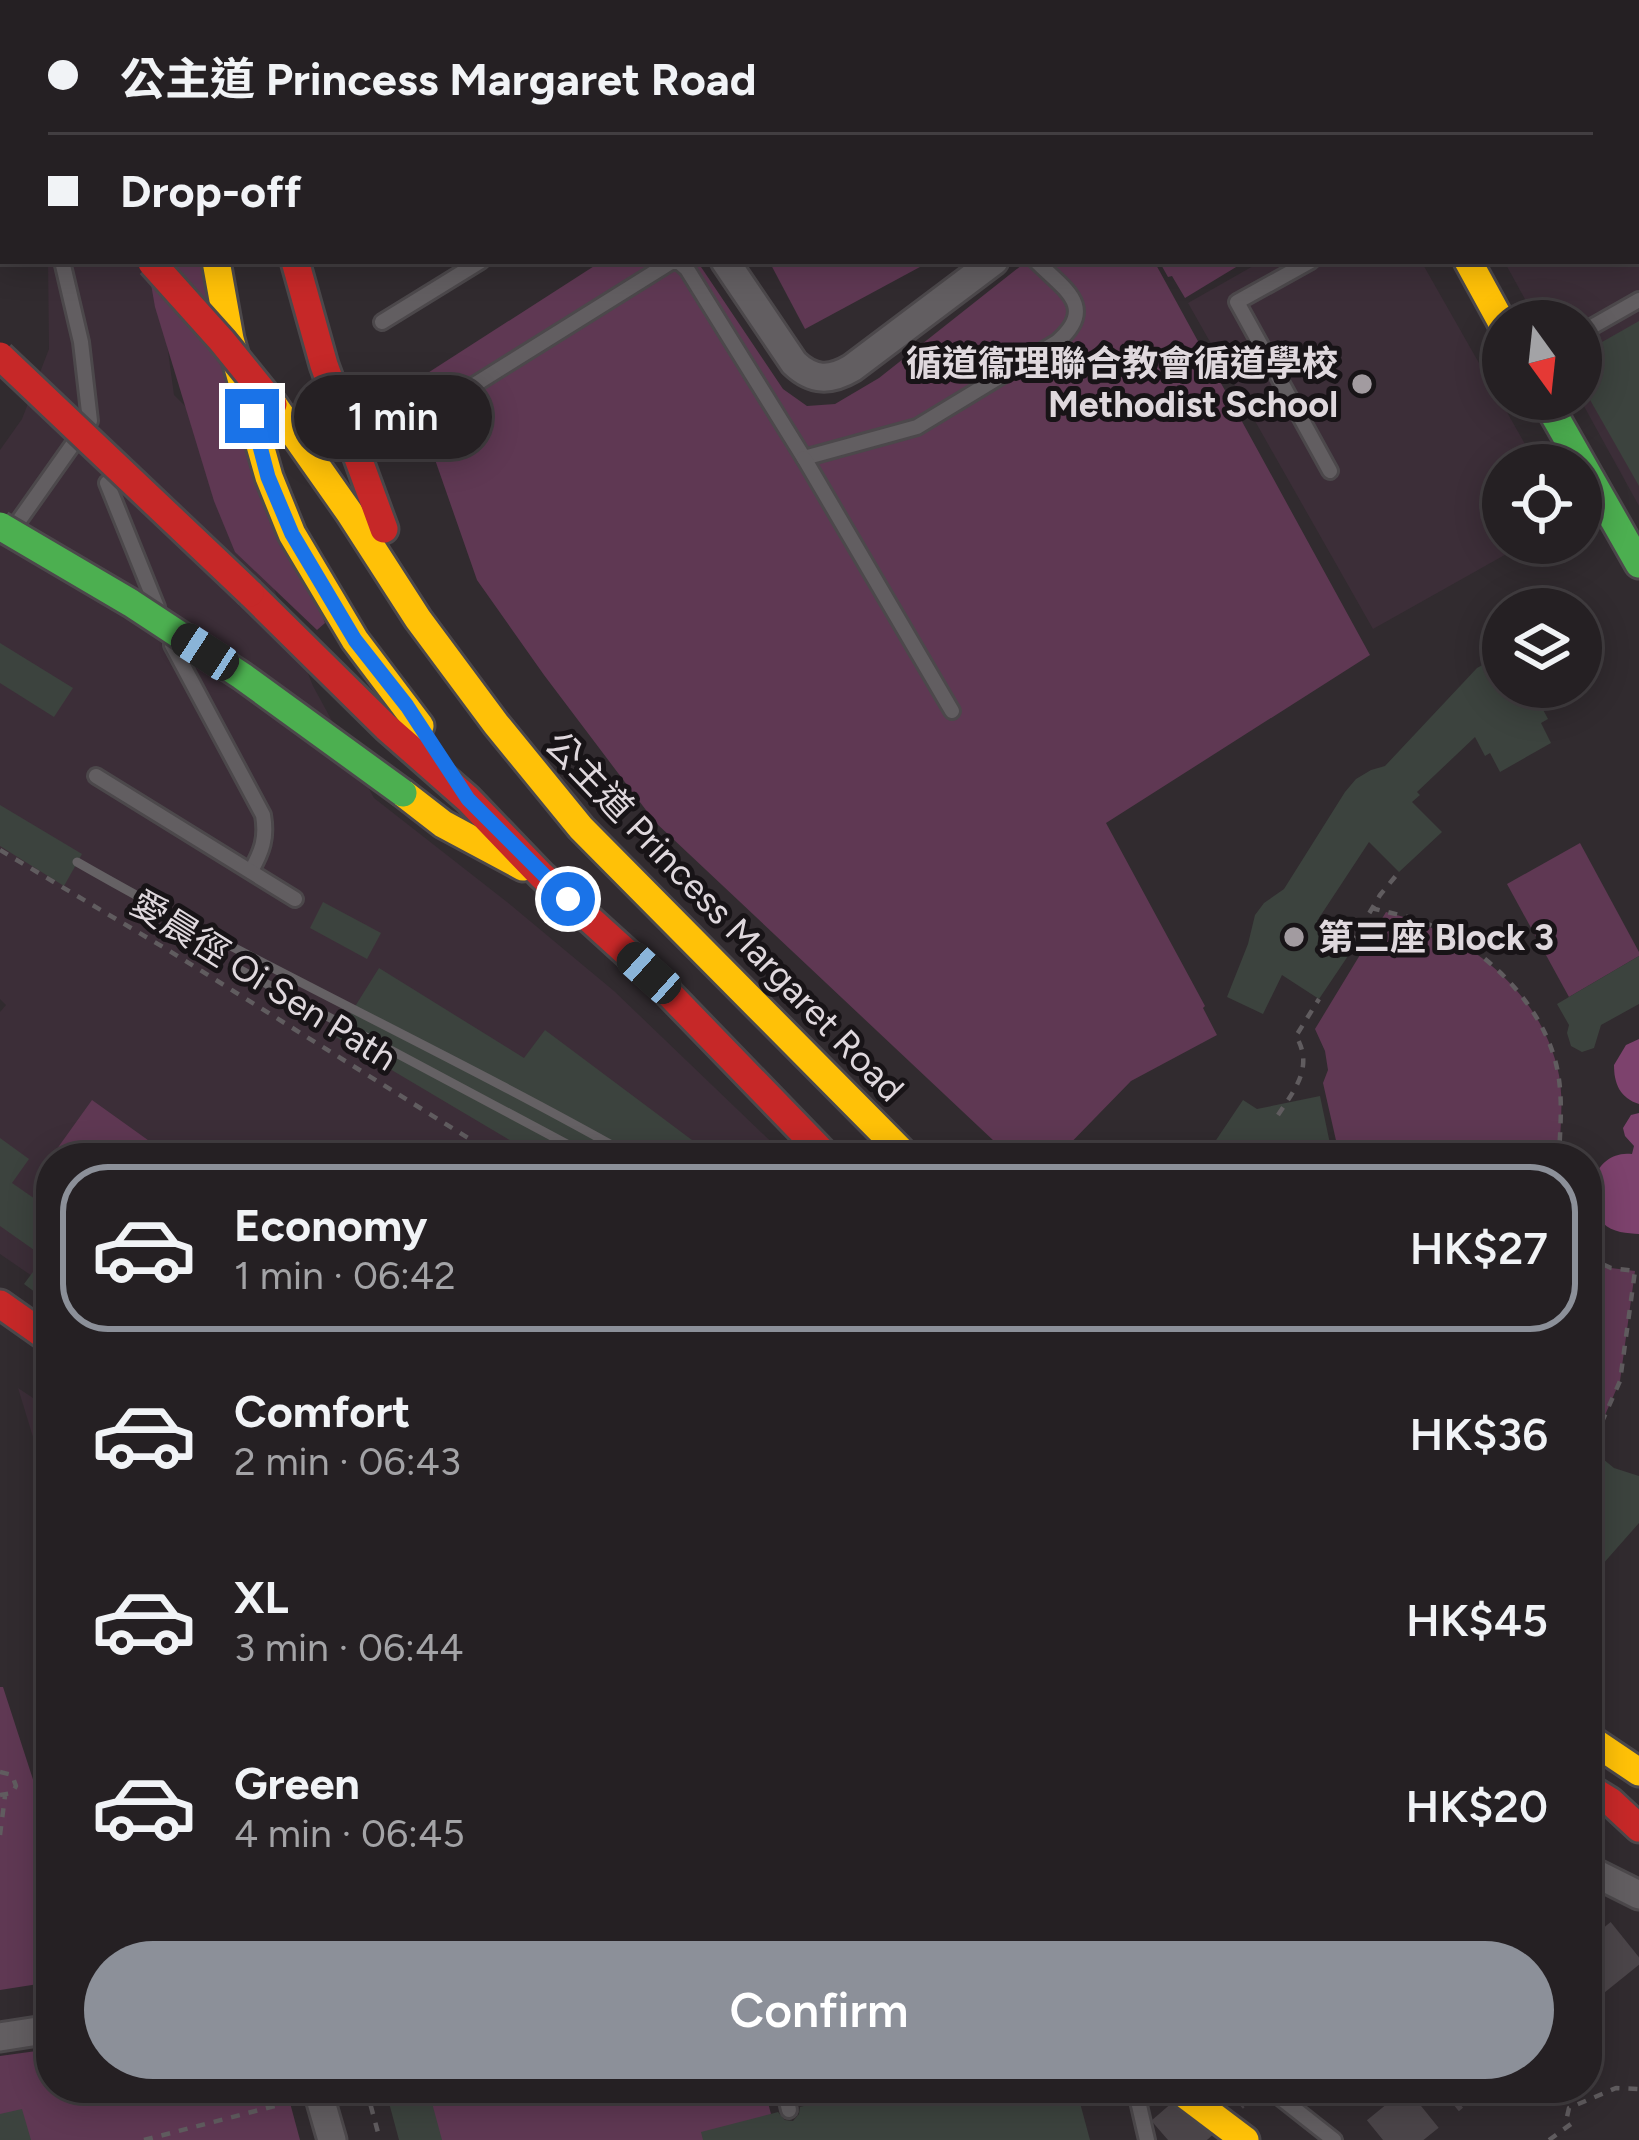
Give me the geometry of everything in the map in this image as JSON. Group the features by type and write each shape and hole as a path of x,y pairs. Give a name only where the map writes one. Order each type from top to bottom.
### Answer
{"main road":[{"name":"公主道 Princess Margaret Road","path":"153,264 274,404 418,619 581,829 893,1143"},
{"path":"217,264 230,339 268,477 292,534 355,640 407,706 468,799"},
{"path":"296,264 324,365 418,619"},
{"path":"1470,264 1489,300"},
{"path":"0,356 649,973 813,1143"},
{"path":"1557,420 1639,564"},
{"path":"0,526 242,676 443,824 541,875"},
{"path":"0,1304 36,1329"},
{"path":"1602,1747 1639,1772"},
{"path":"1602,1796 1639,1828"},
{"path":"1196,2103 1245,2140"}],"street":[{"path":"727,264 794,363 805,374 828,379 852,368 990,264"},
{"path":"1602,1876 1639,1895"},
{"path":"0,2037 36,2031"},
{"path":"314,2103 332,2140"}],"lane":[{"path":"63,264 81,342 90,421 106,481 173,649 263,815 266,834 251,871"},
{"path":"382,322 476,264"},
{"path":"434,410 667,264"},
{"path":"681,264 804,458 952,711"},
{"path":"804,458 917,427 1058,342 1076,323 1078,311 1074,299 1039,264"},
{"path":"1306,264 1237,302 1330,471"},
{"path":"1602,321 1639,301"},
{"path":"0,547 90,421"},
{"path":"96,776 296,899"},
{"path":"787,2103 789,2110"},
{"path":"1138,2103 1147,2140"},
{"path":"1287,2103 1334,2140"}],"path":[{"name":"愛晨徑 Oi Sen Path","path":"0,850 476,1143"},
{"path":"1351,944 1399,872"},
{"path":"1371,908 1443,931 1507,980 1532,1007 1557,1067 1562,1101 1560,1143"},
{"path":"1277,1114 1300,1082 1305,1058 1296,1036 1319,999"},
{"path":"1602,1264 1636,1271 1620,1381 1602,1425"},
{"path":"0,1772 9,1772 16,1782 13,1793 3,1796 0,1835"},
{"path":"1602,2093 1639,2089"},
{"path":"144,2140 274,2103"},
{"path":"370,2103 380,2140"},
{"path":"1550,2140 1570,2124 1569,2108 1579,2103"}],"shaded area":[{"path":"48,264 164,264 161,300 174,395 211,432 313,686 374,798 614,991 772,1143 36,1143 36,1279 0,1254 0,1012 6,1005 0,999 0,450 22,419 49,349"},
{"path":"148,264 200,264 325,623 317,630 235,552 214,501 155,307"},
{"path":"597,264 699,264 783,389 807,406 835,404 879,378 1023,264 1156,264 1370,655 1106,823 1217,1035 1131,1081 1071,1143 996,1143 655,822 477,580 409,385"},
{"path":"771,264 925,264 805,329"},
{"path":"1161,264 1241,264 1185,298 1172,276"},
{"name":"循道衞理聯合教會循道學校 Methodist School","path":"1257,264 1423,264 1482,368 1482,420 1511,420 1525,444 1482,444 1482,564 1489,564 1373,629 1188,303"},
{"path":"1506,264 1639,264 1639,506 1592,420 1602,420 1602,300 1525,300"},
{"path":"1580,843 1639,956 1569,997 1507,884"},
{"path":"1386,912 1442,933 1492,966 1514,987 1547,1037 1559,1077 1560,1143 1337,1143 1323,1083 1328,1070 1325,1051 1315,1029"},
{"path":"1639,1039 1639,1104 1619,1089 1614,1065 1626,1045"},
{"path":"92,1100 152,1143 61,1143"},
{"path":"1639,1113 1639,1234 1615,1231 1602,1222 1602,1165 1619,1155 1632,1154 1634,1146 1623,1128 1631,1115"},
{"path":"1602,1264 1635,1271 1620,1381 1602,1422"},
{"path":"18,1388 36,1400 36,1447"},
{"path":"3,1687 36,1789 36,1984 0,1990"},
{"path":"36,2051 36,2103 290,2103 300,2140 0,2140 0,2056"},
{"path":"424,2103 768,2103 778,2140 435,2140"}],"building":[{"path":"1639,321 1639,486 1601,420 1602,342"},
{"path":"0,643 73,688 54,717 0,683"},
{"path":"1482,665 1482,708 1542,708 1548,719 1541,723 1551,743 1500,772 1475,737 1412,802 1442,832 1399,872 1369,842 1317,921 1354,947 1319,999 1282,975 1263,1014 1227,997 1255,915 1284,889 1345,792 1356,779 1385,766"},
{"path":"0,805 82,854 64,886 0,846"},
{"path":"323,902 381,933 367,959 310,928"},
{"path":"1639,956 1639,1004 1601,1025 1594,1048 1582,1052 1571,1046 1569,1025 1557,1004"},
{"path":"379,968 524,1058 545,1030 696,1143 515,1143 336,1037"},
{"path":"1320,1096 1330,1143 1214,1143 1243,1100 1257,1109"},
{"path":"0,1138 29,1159 12,1183 36,1200 36,1251 0,1226"},
{"path":"36,1268 36,1293 24,1284"},
{"path":"1602,1458 1614,1468 1639,1476 1639,1523 1602,1565"},
{"path":"389,2103 432,2103 442,2140 399,2140"},
{"path":"815,2103 1080,2103 1090,2140 703,2140 701,2132 778,2112 793,2121 800,2107"},
{"path":"22,2109 31,2140 0,2140 0,2114"}],"tunnel":[{"path":"1602,1962 1639,1932"},
{"path":"1168,2140 1211,2103"},
{"path":"1383,2140 1429,2103"}],"railway":[{"path":"77,862 607,1143"},
{"path":"233,966 565,1143"}],"traffic: fast":[{"path":"1557,420 1639,564"},
{"path":"0,526 242,676 403,793"}],"traffic: slow":[{"path":"217,264 230,339 269,477 292,534 355,640 420,726"},
{"path":"1470,264 1489,300"},
{"path":"273,404 418,619 581,828 893,1143"},
{"path":"403,793 443,824 523,867"},
{"path":"1602,1747 1639,1772"},
{"path":"1196,2103 1245,2140"}],"traffic: jam":[{"path":"153,264 273,404"},
{"path":"296,264 324,365 384,529"},
{"path":"0,356 250,593"},
{"path":"250,593 649,973 813,1143"},
{"path":"0,1304 36,1329"},
{"path":"1602,1796 1639,1828"}],"place":[{"name":"循道衞理聯合教會循道學校 Methodist School","path":"1362,384"},
{"name":"第三座 Block 3","path":"1294,937"}],"route":[{"path":"252,416 268,477 292,534 355,640 407,706 468,799 568,899"}]}
